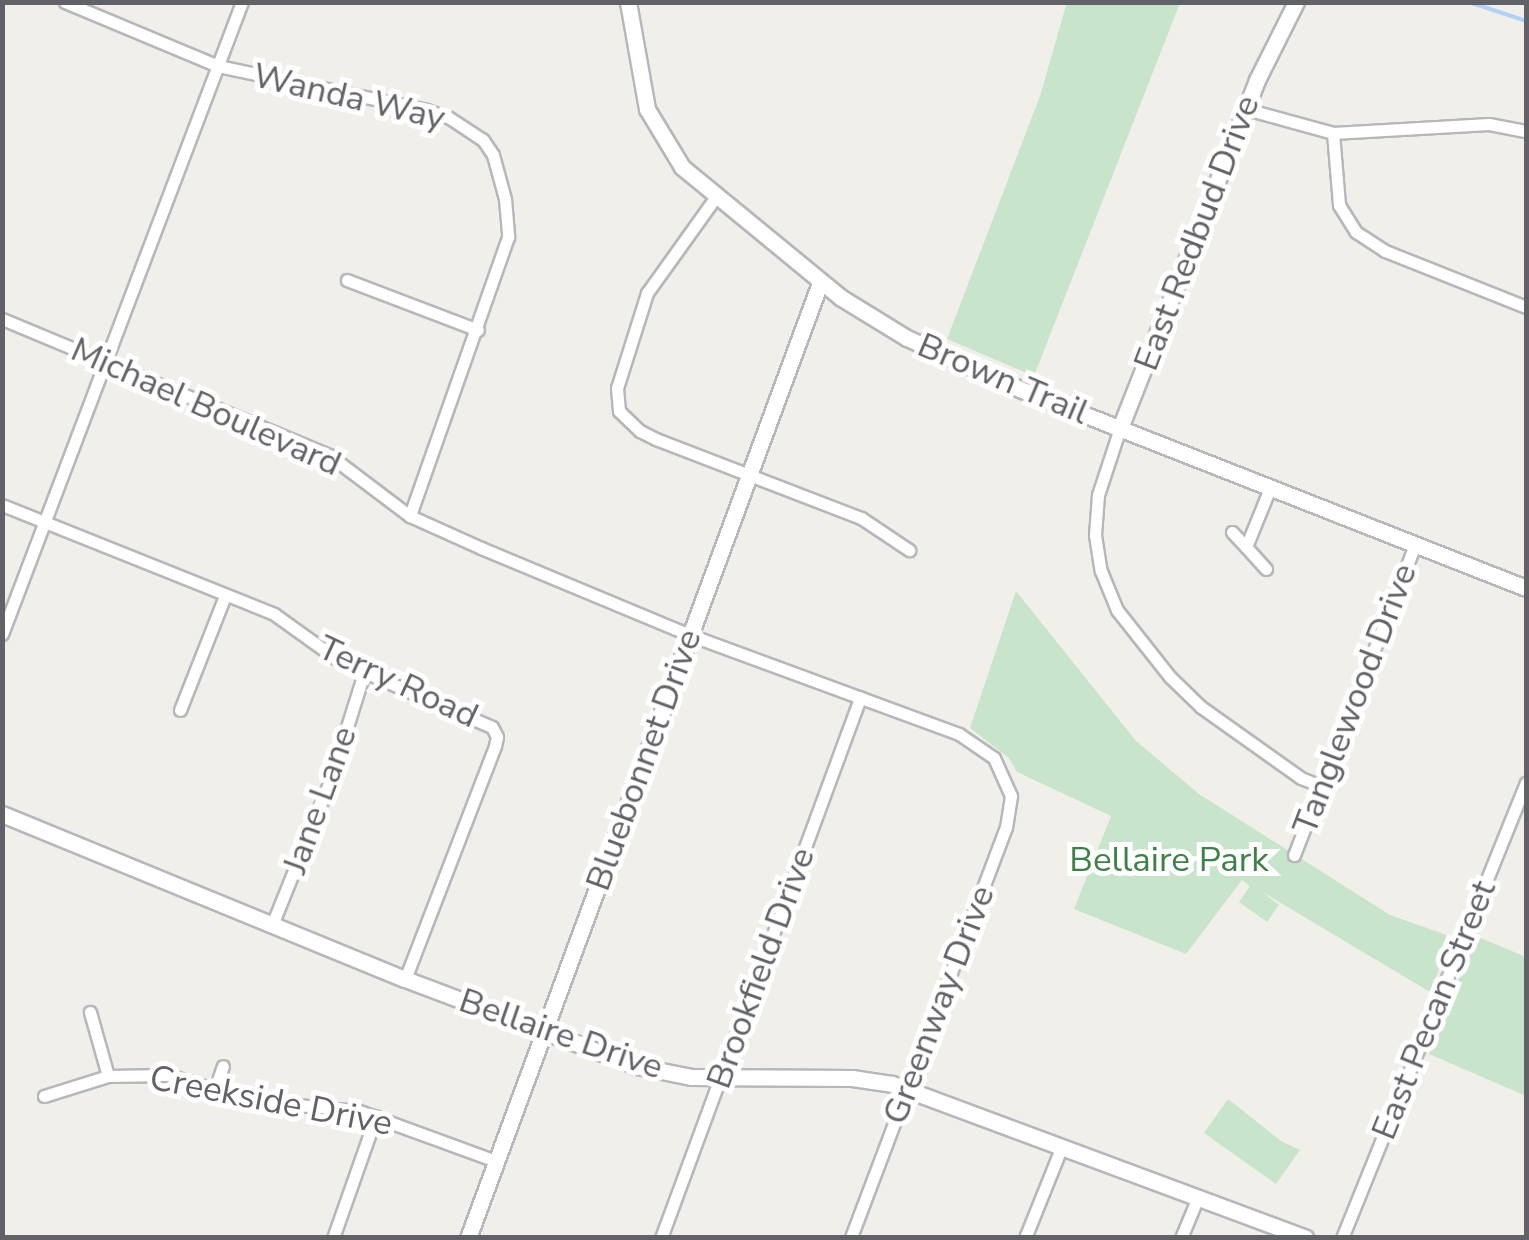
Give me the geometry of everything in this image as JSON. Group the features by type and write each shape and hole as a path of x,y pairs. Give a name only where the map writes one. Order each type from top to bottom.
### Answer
{"street":[{"name":"Wanda Way","path":"65,2 218,66 426,110 476,132 493,156 505,199 508,237 410,516"},
{"path":"2,634 242,2"},
{"name":"Brown Trail","path":"628,2 639,82 654,124 682,167 820,283 950,360 1526,588"},
{"name":"East Redbud Drive","path":"1296,2 1270,50 1120,428 1098,495 1094,534 1100,571 1117,610 1157,662 1201,707 1301,778 1321,786"},
{"path":"1246,109 1333,133 1489,124 1526,132"},
{"path":"1333,133 1340,205 1356,232 1385,251 1526,306"},
{"path":"716,198 647,292 622,369 617,405 623,418 640,431 861,518 909,550"},
{"path":"347,280 478,330"},
{"name":"Bluebonnet Drive","path":"468,1238 820,283"},
{"name":"Michael Boulevard","path":"2,318 330,454 410,516 690,635 974,741 986,748 1003,772"},
{"path":"1246,548 1270,488"},
{"name":"Terry Road","path":"2,504 274,614 318,649 364,673 492,727 497,737 405,979"},
{"path":"1232,532 1266,570"},
{"name":"Tanglewood Drive","path":"1294,855 1415,544"},
{"path":"180,710 225,596"},
{"name":"Jane Lane","path":"272,925 331,778 364,673"},
{"name":"Brookfield Drive","path":"661,1238 860,698"},
{"name":"Greenway Drive","path":"851,1238 1006,826 1011,796 1003,772"},
{"name":"East Pecan Street","path":"1342,1238 1526,782"},
{"name":"Bellaire Drive","path":"2,814 405,979 655,1072 720,1077 852,1078 908,1090 1305,1238"},
{"path":"90,1012 108,1076"},
{"path":"215,1089 223,1066"},
{"name":"Creekside Drive","path":"44,1096 108,1076 168,1075 248,1100 342,1108 376,1116 496,1161"},
{"path":"333,1238 376,1116"},
{"path":"1026,1238 1062,1146"},
{"path":"1181,1238 1198,1197"}],"green space":[{"path":"1067,2 1180,3 1034,376 947,339 1040,96"},
{"name":"Bellaire Park","path":"1016,591 1136,741 1199,794 1390,915 1452,937 1430,992 1261,891 1279,905 1267,922 1239,902 1250,886 1242,880 1186,954 1074,909 1111,816 1017,772 1009,758 970,728"},
{"path":"1476,936 1526,957 1526,1096 1429,1054"},
{"path":"1228,1099 1281,1141 1300,1150 1276,1184 1204,1133"}],"waterway":[{"path":"1469,2 1526,21"}]}
